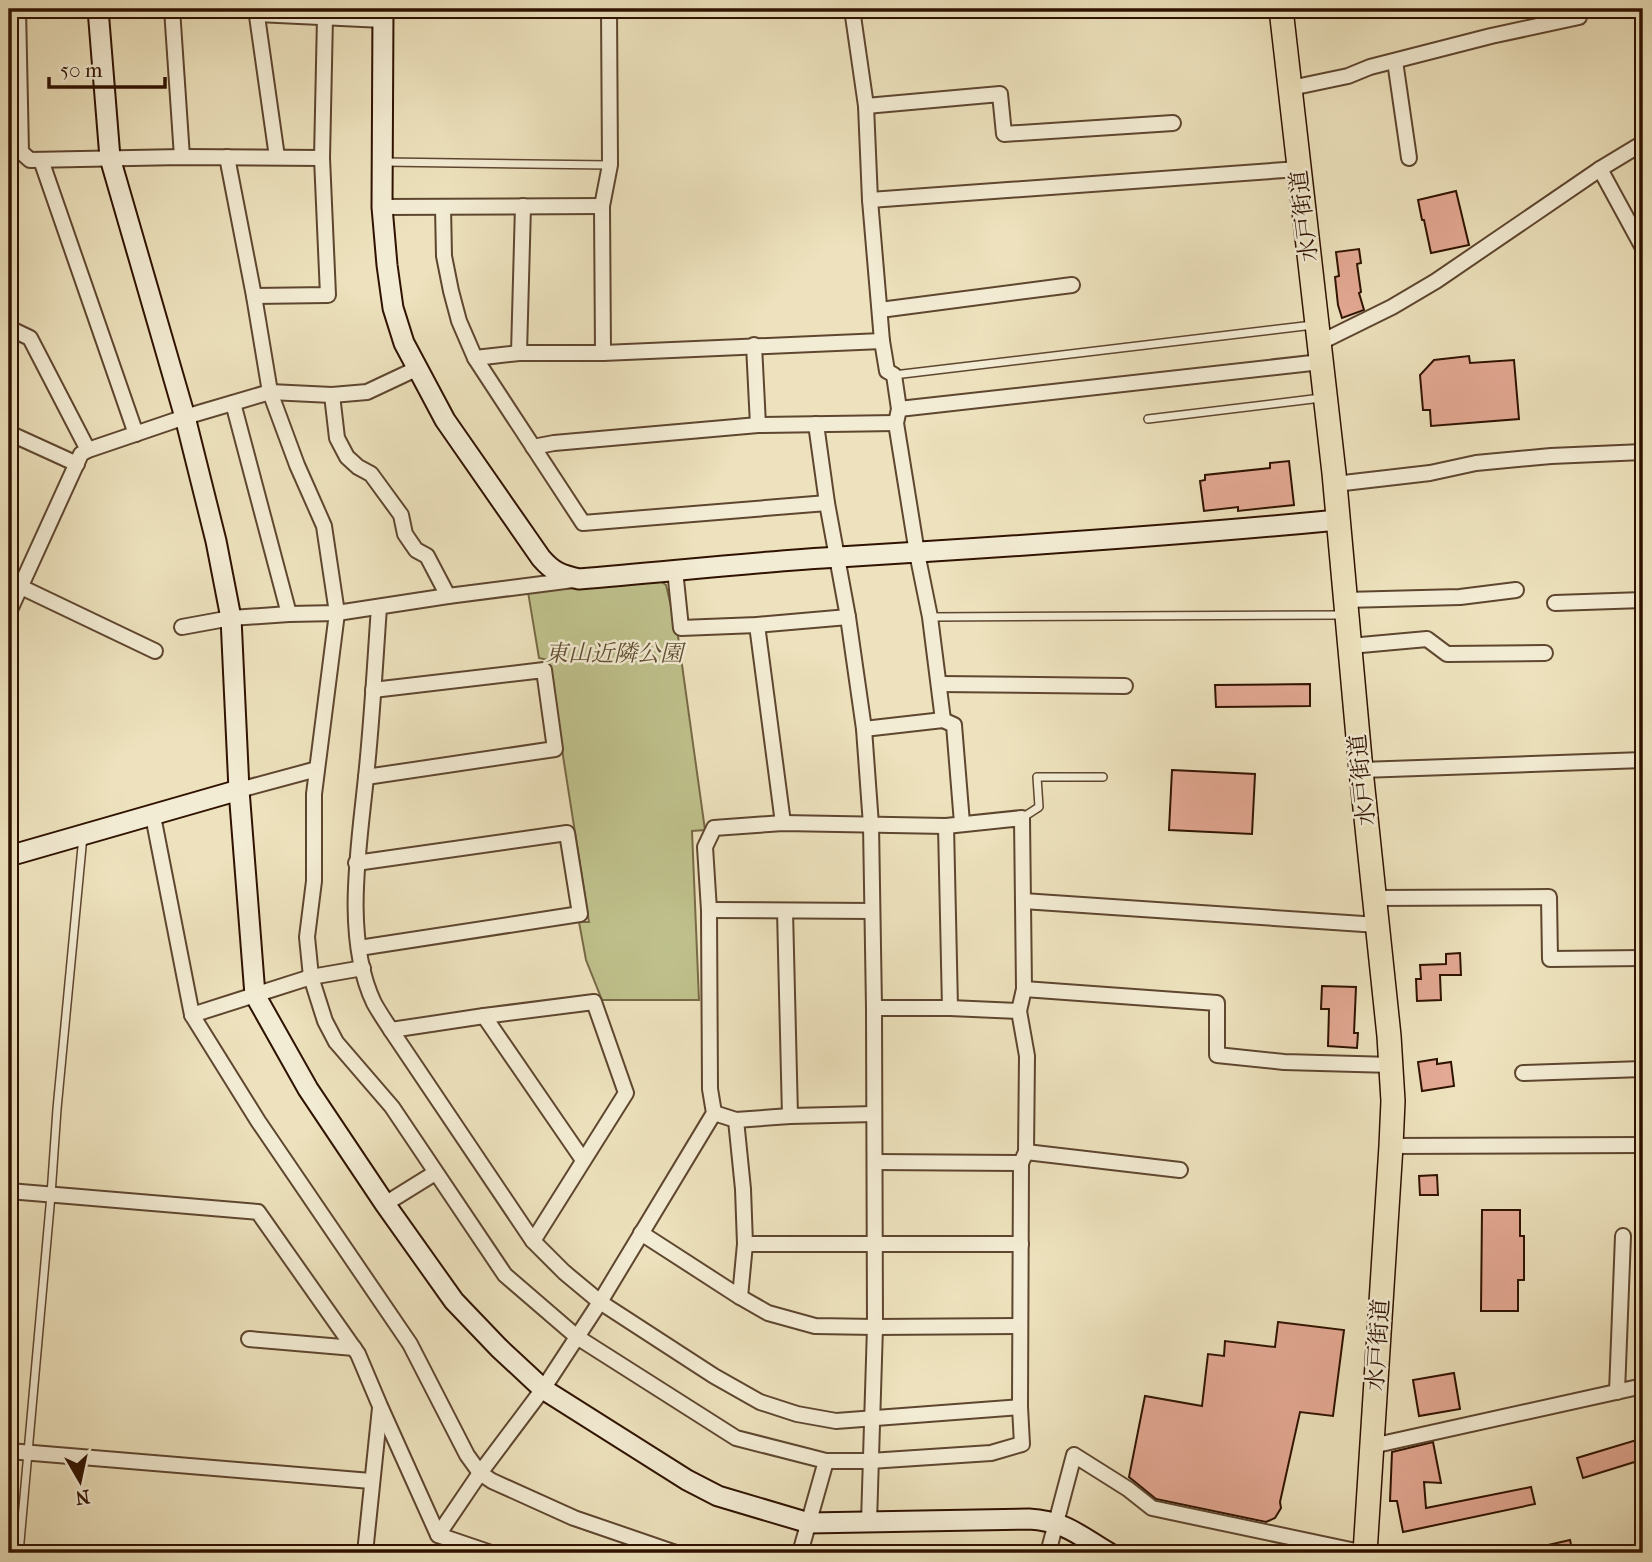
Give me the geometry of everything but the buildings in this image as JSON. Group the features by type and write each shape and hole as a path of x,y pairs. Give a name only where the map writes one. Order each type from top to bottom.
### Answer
{"main road":[{"name":"水戸街道","path":"1282,9 1335,484 1392,1065 1391,1146 1365,1553"}],"street":[{"path":"18,9 15,153 30,160 322,158"},
{"path":"98,9 110,158 185,417 216,541 231,618 239,790 255,995 308,1089 454,1301 499,1348 543,1389 687,1480 718,1496 808,1523 1048,1520 1070,1528 1109,1553"},
{"path":"172,9 182,157"},
{"path":"603,353 602,206 610,164 609,9"},
{"path":"852,9 866,106 870,200 882,341 887,371 894,375 897,416 917,553 930,617 943,720"},
{"path":"277,157 257,11 325,17 383,14 382,207 393,308 404,343 445,420 541,558 556,572 579,579"},
{"path":"254,296 328,295 322,158 325,17"},
{"path":"1290,88 1348,76 1491,36 1579,17"},
{"path":"1395,61 1409,158"},
{"path":"866,106 1000,94 1004,134 1173,123"},
{"path":"533,447 758,425 816,424 897,416 1319,343 1392,307 1436,281 1600,169 1643,143"},
{"path":"227,157 270,392 297,465 324,526 337,613 314,794 314,881 307,937 312,977 325,1021 336,1042 392,1107 505,1275 578,1337 736,1438 826,1461 870,1461 991,1453 1022,1444 1021,1244 1027,1056 1019,1011 1024,989 1022,818 946,826 783,823 714,828 705,847 709,910 710,1088 714,1114 578,1337 438,1535"},
{"path":"41,160 136,434"},
{"path":"870,200 1298,169"},
{"path":"1600,169 1643,248"},
{"path":"519,353 523,206"},
{"path":"382,207 602,206"},
{"path":"443,207 444,256 451,291 459,321 475,358 583,523 827,503"},
{"path":"880,310 1072,285"},
{"path":"9,328 30,338 88,450"},
{"path":"475,358 519,353 603,353 882,341"},
{"path":"754,345 758,425"},
{"path":"9,612 81,454 185,417 270,392 332,395 368,392 416,369"},
{"path":"332,395 337,438 346,457 371,474 401,515 405,534 416,550 427,555 448,596"},
{"path":"233,403 289,614"},
{"path":"816,424 864,729 871,825 875,1328 869,1522"},
{"path":"9,433 77,464"},
{"path":"1335,484 1430,473 1476,463 1643,452"},
{"path":"182,627 231,618 337,613 579,579 675,570 1338,520"},
{"path":"675,570 681,628 848,617"},
{"path":"21,587 155,652"},
{"path":"1346,608 1516,590"},
{"path":"1555,603 1643,600"},
{"path":"379,607 366,777 356,863 359,948 363,968 374,1002 391,1030 533,1241 600,1302 714,1376 760,1402 797,1415 836,1421 1020,1407"},
{"path":"757,625 783,823"},
{"path":"1350,646 1427,639 1447,654 1545,653"},
{"path":"366,777 555,749 544,670 373,690"},
{"path":"939,684 1125,686"},
{"path":"864,729 943,720 954,725 962,823"},
{"path":"1361,770 1643,760"},
{"path":"9,856 317,769"},
{"path":"153,816 192,1015 258,1121 411,1344 467,1455 480,1473 492,1481 573,1518 676,1553"},
{"path":"946,826 950,1008"},
{"path":"356,863 567,833 580,914 359,948"},
{"path":"1375,898 1549,897 1550,959 1643,958"},
{"path":"1023,901 1378,925"},
{"path":"709,910 872,911"},
{"path":"785,911 790,1116"},
{"path":"192,1015 312,977 363,968"},
{"path":"1024,989 1217,1003 1217,1055 1284,1062 1392,1065"},
{"path":"391,1030 594,1002 626,1093 533,1241"},
{"path":"874,1008 1019,1011"},
{"path":"484,1016 583,1160"},
{"path":"1523,1073 1643,1069"},
{"path":"714,1114 736,1120 874,1114"},
{"path":"736,1120 745,1244 740,1297"},
{"path":"1391,1146 1643,1145"},
{"path":"875,1162 1023,1157 1180,1170"},
{"path":"385,1204 435,1173"},
{"path":"9,1191 258,1212 358,1354 438,1535 457,1548 491,1553"},
{"path":"641,1233 768,1313 815,1326 1020,1326"},
{"path":"1617,1392 1623,1236"},
{"path":"745,1244 1021,1244"},
{"path":"249,1339 354,1348"},
{"path":"1372,1446 1643,1386"},
{"path":"365,1553 380,1406"},
{"path":"9,1451 371,1481"},
{"path":"1048,1553 1074,1455 1152,1507 1365,1553"},
{"path":"800,1553 826,1461"}],"lane":[{"path":"383,162 610,164"},
{"path":"894,375 1319,343"},
{"path":"1149,419 1325,398"},
{"path":"930,617 1346,608"},
{"path":"1022,818 1038,807 1037,777 1103,778"},
{"path":"19,1553 83,836"}],"green space":[{"name":"東山近隣公園","path":"659,580 666,585 678,636 705,830 692,831 699,1000 602,1000 586,960 579,922 589,922 548,660 539,658 528,592"}]}
